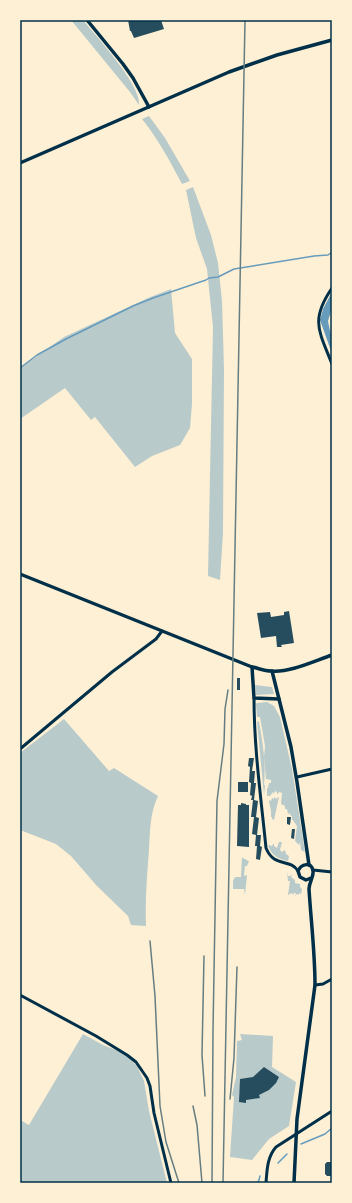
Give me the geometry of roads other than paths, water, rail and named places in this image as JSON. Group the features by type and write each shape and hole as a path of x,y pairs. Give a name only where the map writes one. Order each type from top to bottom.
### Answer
{"street":[{"path":"87,20 133,78 149,107"},
{"path":"20,163 244,66 332,40"},
{"path":"332,288 322,305 318,320 321,336 332,364"},
{"path":"20,574 252,667 272,671 297,667 332,655"},
{"path":"20,749 112,672 156,639 162,631"},
{"path":"252,667 254,734 261,786 266,848 270,856 273,858 280,862 293,865 298,870 300,877 306,880 309,886"},
{"path":"272,671 297,777 307,849 307,865"},
{"path":"254,698 279,699"},
{"path":"297,777 332,769"},
{"path":"298,870 300,866 307,865 313,870 332,872"},
{"path":"294,1183 296,1135 301,1084 315,985 315,965 309,886 313,870"},
{"path":"306,880 311,878"},
{"path":"315,985 323,984 332,979"},
{"path":"20,995 96,1036 136,1062 147,1078 150,1086 154,1113 171,1183"},
{"path":"266,1183 269,1162 273,1151 282,1143 332,1111"}],"water":[{"path":"332,292 332,308 328,321 332,337 332,350 320,320 323,309"}],"waterway":[{"path":"20,368 37,355 66,339 133,306 153,298 209,278 218,277 234,269 328,255 332,252"},
{"path":"301,1144 325,1134 332,1128"},
{"path":"278,1163 287,1154"},
{"path":"258,1183 260,1176"}],"railway":[{"path":"223,1183 245,20"},
{"path":"212,1183 217,801 224,744 225,709 228,690"},
{"path":"150,941 155,996 160,1106 166,1142 179,1183"},
{"path":"204,956 202,1055 205,1096"},
{"path":"230,1099 234,1058 237,967"},
{"path":"193,1106 197,1125 202,1183"}]}
